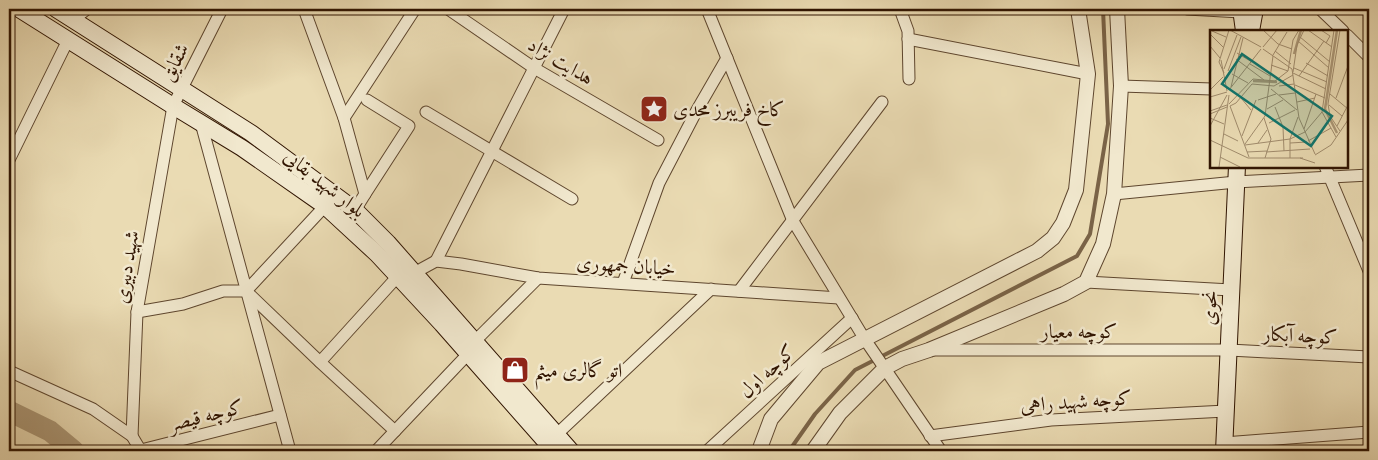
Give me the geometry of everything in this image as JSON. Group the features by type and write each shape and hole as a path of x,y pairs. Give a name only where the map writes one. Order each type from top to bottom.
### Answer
{"main road":[{"name":"بلوار شهید بقایی","path":"19,9 242,148 325,206 377,254 406,274"},
{"name":"بلوار شهید بقایی","path":"56,9 251,133 355,210 388,243 406,274 471,348 554,451"},
{"path":"1244,30 1246,10"},
{"path":"1246,10 1251,30"},
{"name":"نحوی","path":"1224,447 1237,174"},
{"name":"بلوار شهید بقایی","path":"471,348 571,451"}],"street":[{"path":"74,20 87,9"},
{"name":"شقایق","path":"173,106 222,9"},
{"path":"304,9 344,118 365,194"},
{"path":"344,118 415,9"},
{"name":"هدایت نژاد","path":"448,9 534,68 658,140"},
{"path":"320,362 406,274 436,261 564,9"},
{"path":"707,9 794,221 864,338 941,451"},
{"path":"900,9 908,31 910,79"},
{"path":"759,451 771,419 818,363 1036,251 1053,238 1063,223 1076,190 1088,74 1078,9"},
{"path":"1086,282 1103,244 1114,194 1121,86 1117,9"},
{"path":"1187,9 1246,10"},
{"path":"1320,9 1342,30"},
{"path":"1348,36 1369,57"},
{"path":"908,39 1088,74"},
{"path":"9,160 68,40"},
{"path":"623,284 660,183 697,110 728,58"},
{"path":"1121,86 1210,89"},
{"path":"355,210 409,126 367,100"},
{"path":"739,291 794,221 882,102"},
{"name":"شهید دبیری","path":"132,436 137,312 173,106"},
{"path":"426,112 572,199"},
{"path":"201,123 290,451"},
{"path":"1325,168 1369,271"},
{"path":"1114,194 1237,174 1330,177 1369,175"},
{"path":"246,291 325,206"},
{"name":"خیابان جمهوری","path":"436,261 538,278 839,298"},
{"path":"376,451 538,278"},
{"path":"813,451 840,412 884,366 929,350 1064,294 1086,282 1232,290"},
{"path":"556,434 711,290"},
{"path":"137,312 183,304 223,291 246,291 395,432"},
{"name":"کوچه اول","path":"708,451 852,318"},
{"name":"کوچه معیار","path":"929,350 1229,350"},
{"name":"کوچه آبکار","path":"1229,350 1369,357"},
{"path":"9,372 92,409 132,436 141,451"},
{"name":"کوچه شهید راهی","path":"930,436 1051,420 1226,411"},
{"name":"کوچه قیصر","path":"141,451 280,415"},
{"path":"1224,447 1369,432"}],"waterway":[{"path":"789,451 815,414 855,370 1077,256 1090,234 1108,124 1103,9"},
{"path":"9,411 50,431 74,451"}],"place":[{"name":"کاخ فریبرز محدی","path":"654,109"},
{"name":"اتو گالری میثم","path":"515,370"}]}
